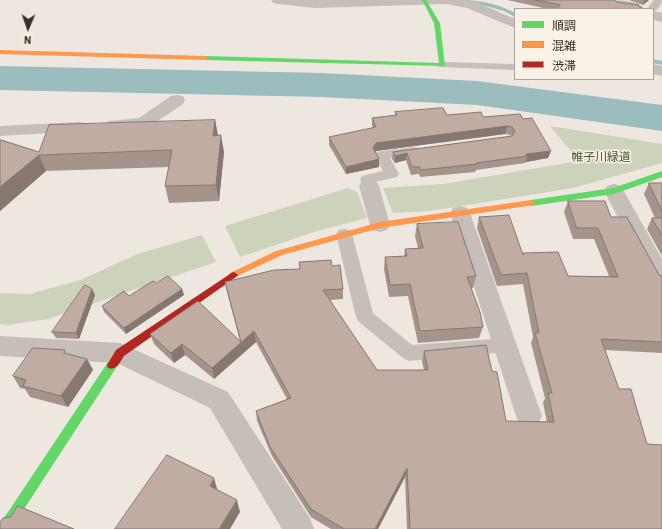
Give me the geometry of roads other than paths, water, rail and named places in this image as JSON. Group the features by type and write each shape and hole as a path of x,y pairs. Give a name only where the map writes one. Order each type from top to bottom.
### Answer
{"street":[{"path":"278,0 315,4 446,0 471,5 514,24"},
{"path":"615,0 635,8"},
{"path":"0,52 443,65 437,23 424,1"},
{"path":"0,131 143,123 177,100"},
{"path":"4,529 120,353 230,277 279,253 380,225 614,190 662,174"},
{"path":"369,186 380,225"},
{"path":"614,190 662,279"},
{"path":"460,213 529,416"},
{"path":"0,346 120,353 219,400 299,529"}],"lane":[{"path":"653,8 659,0"},
{"path":"443,65 514,67"},
{"path":"369,186 367,179 392,174 381,155 428,149"},
{"path":"344,234 365,317 409,353 506,345"}],"waterway":[{"path":"467,0 506,10 514,14"},
{"path":"654,61 662,63"},
{"path":"0,78 322,85 477,93 662,118"}],"park label":[{"name":"帷子川緑道","path":"601,157"}]}
